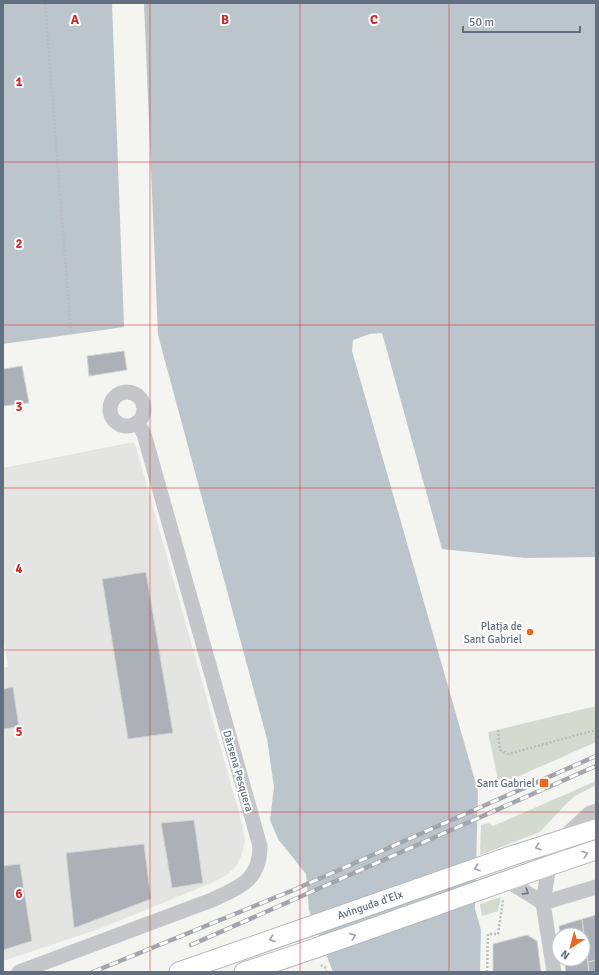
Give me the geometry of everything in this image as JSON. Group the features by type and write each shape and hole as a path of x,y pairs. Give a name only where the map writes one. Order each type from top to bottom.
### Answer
{"main road":[{"name":"Avinguda d'Elx","path":"179,972 514,855 596,829"},
{"name":"Avinguda d'Elx","path":"244,972 506,887 549,865 596,850"}],"street":[{"name":"Dàrsena Pesquera","path":"19,972 212,900 243,885 250,879 258,864 260,846 144,434 138,423"},
{"name":"Avinguda d'Elx","path":"554,972 543,903 549,865 562,839 590,813 596,811"},
{"path":"506,887 543,903 596,887"}],"path":[{"path":"45,3 71,334"},
{"path":"498,730 500,750 508,754 596,730"},
{"path":"487,972 488,934 498,934 506,887"}],"shaded area":[{"path":"3,3 112,3 124,327 3,344"},
{"path":"144,3 596,3 596,557 525,558 442,549 382,333 370,334 353,340 352,351 478,791 475,909 481,930 480,972 333,972 309,910 306,874 278,839 270,820 274,787 267,739 158,335"},
{"path":"133,442 136,447 243,827 245,841 242,854 237,865 228,874 214,882 99,929 3,961 3,668 8,667 3,634 3,468"},
{"path":"596,706 596,742 499,785 488,732"},
{"path":"596,781 596,785 575,796 567,803 540,832 480,855 481,825 488,823 493,826"},
{"path":"501,897 498,911 482,916 480,904"}],"building":[{"path":"124,351 127,370 89,376 87,356"},
{"path":"22,366 29,403 3,406 3,369"},
{"path":"146,572 173,733 128,739 102,579"},
{"path":"13,687 19,727 3,729 3,689"},
{"path":"194,820 203,883 172,888 161,823"},
{"path":"144,844 151,899 74,928 66,853"},
{"path":"20,864 32,941 3,950 3,866"},
{"path":"596,915 596,960 591,961 591,927 583,927 582,919"},
{"path":"582,919 583,927 559,926"},
{"path":"527,935 537,941 541,972 493,972 493,944"},
{"path":"596,960 596,972 589,972 588,967 591,967 591,961"},
{"path":"565,967 588,967 589,972 566,972"}],"railway":[{"path":"93,972 296,889 596,756"},
{"path":"191,945 596,766"}],"place":[{"name":"Platja de Sant Gabriel","path":"530,632"},
{"name":"Sant Gabriel","path":"544,783"}]}
